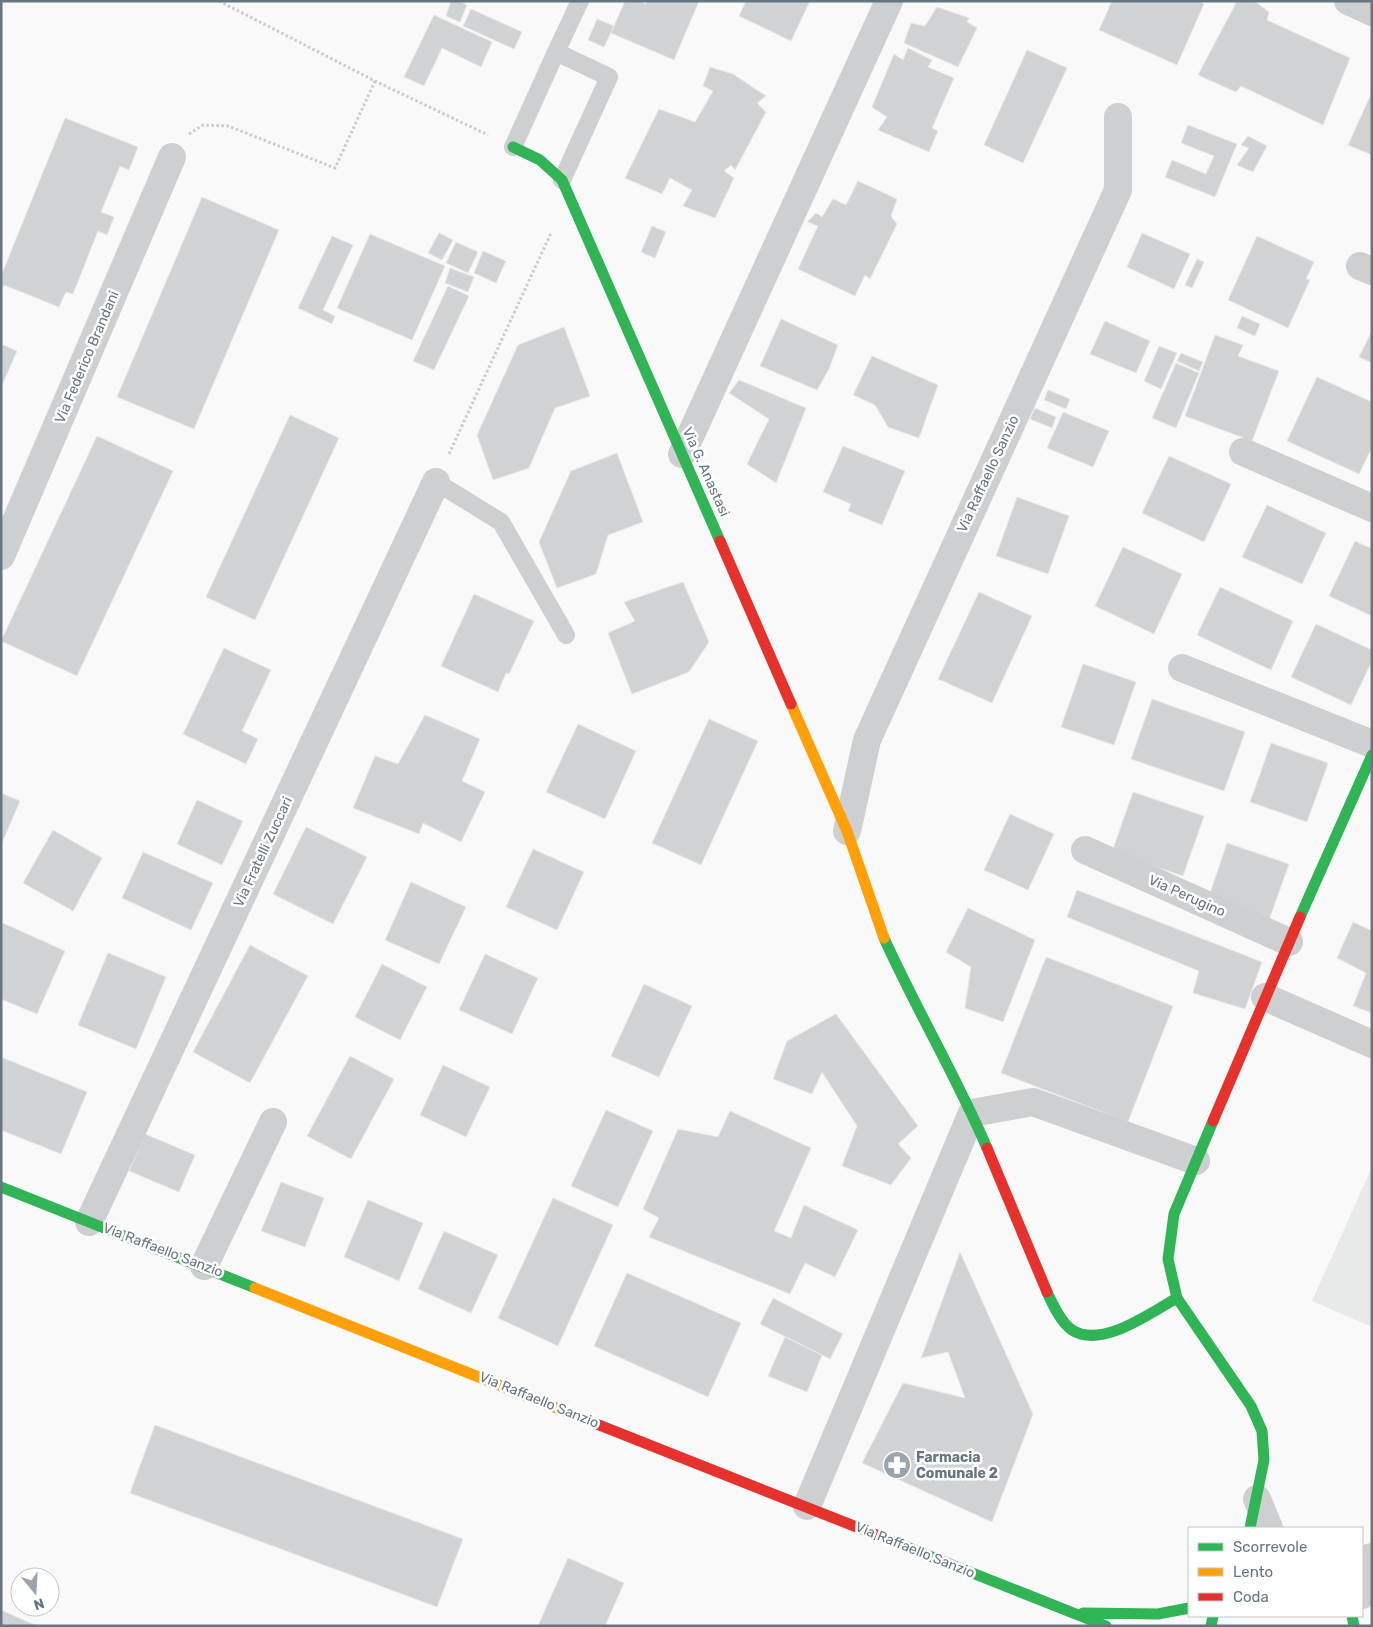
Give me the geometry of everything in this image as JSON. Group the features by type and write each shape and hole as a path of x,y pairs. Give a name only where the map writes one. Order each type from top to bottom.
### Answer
{"street":[{"path":"682,454 889,1"},
{"path":"1348,1 1372,12"},
{"name":"Via Raffaello Sanzio","path":"847,831 867,740 1118,190 1118,116"},
{"name":"Via G. Anastasi","path":"513,147 540,160 566,187 847,831 879,928 902,978 972,1113 1055,1310 1072,1330 1095,1337 1118,1331 1177,1298"},
{"name":"Via Federico Brandani","path":"1,556 172,157"},
{"path":"1243,452 1372,508"},
{"name":"Via Fratelli Zuccari","path":"89,1222 436,482"},
{"path":"1182,668 1372,744"},
{"path":"1250,1527 1264,1460 1262,1431 1251,1406 1177,1298 1168,1259 1174,1214 1289,942 1365,788 1372,755"},
{"name":"Via Perugino","path":"1085,850 1289,942"},
{"path":"1265,997 1372,1044"},
{"path":"807,1506 972,1113 1033,1102 1196,1161"},
{"path":"204,1266 273,1122"},
{"name":"Via Raffaello Sanzio","path":"1,1187 204,1266 1106,1626"},
{"path":"1257,1499 1269,1527"},
{"path":"1363,1594 1372,1582"},
{"name":"Via Raffaello Sanzio","path":"1077,1613 1158,1614 1188,1608"}],"lane":[{"path":"513,147 580,1"},
{"path":"556,52 610,77 566,187"},
{"path":"436,482 501,522 566,635"}],"path":[{"path":"219,1 375,81 513,147"},
{"path":"172,157 183,137 203,125 228,126 335,168 375,81"},
{"path":"436,482 566,187"}],"shaded area":[{"path":"1372,1167 1372,1327 1312,1301"}],"building":[{"path":"451,1 459,1 467,5 460,22 446,16"},
{"path":"625,1 639,1 646,4 647,1 699,1 674,60 611,33"},
{"path":"746,1 810,1 791,41 739,16"},
{"path":"1112,1 1199,1 1204,4 1177,65 1099,30"},
{"path":"1237,1 1254,1 1269,12 1267,20 1350,58 1323,125 1241,86 1236,92 1198,75"},
{"path":"937,7 969,18 967,22 977,28 958,67 904,43 911,23 925,26"},
{"path":"471,9 522,32 514,49 463,26"},
{"path":"434,15 492,42 481,67 442,48 424,86 404,77"},
{"path":"597,19 614,26 604,47 588,40"},
{"path":"908,48 932,60 928,67 954,78 932,128 938,131 929,152 878,130 887,117 872,107 894,54 903,60"},
{"path":"1027,50 1067,68 1023,163 984,145"},
{"path":"710,67 733,74 766,96 757,103 766,112 735,170 731,165 724,171 734,178 715,218 683,206 692,190 670,178 662,194 625,178 659,109 695,122 713,91 703,86"},
{"path":"1372,92 1372,155 1348,145"},
{"path":"65,118 138,147 129,170 120,166 101,212 114,217 107,235 98,231 73,294 66,292 59,307 4,285 1,292 1,276"},
{"path":"1188,125 1237,144 1215,197 1165,177 1172,160 1206,174 1214,156 1181,143"},
{"path":"1248,136 1267,146 1253,172 1237,165 1249,148 1241,145"},
{"path":"858,181 897,199 891,216 897,224 870,279 865,275 855,296 798,269 818,226 807,222 816,213 822,217 833,199 846,205"},
{"path":"202,197 279,230 194,429 117,397"},
{"path":"652,226 666,232 655,258 641,252"},
{"path":"439,233 453,240 442,260 428,253"},
{"path":"1142,233 1190,254 1174,289 1127,267"},
{"path":"370,234 445,266 412,340 337,308"},
{"path":"332,236 353,245 323,310 335,316 332,324 298,308"},
{"path":"1257,236 1314,262 1306,279 1310,280 1288,328 1228,300"},
{"path":"456,242 478,252 468,273 446,263"},
{"path":"483,251 506,261 496,283 474,273"},
{"path":"1197,259 1204,262 1192,288 1185,285"},
{"path":"450,268 474,277 468,292 445,283"},
{"path":"448,286 469,296 434,370 413,361"},
{"path":"1242,316 1260,324 1255,336 1237,328"},
{"path":"781,319 838,345 829,369 817,390 760,366"},
{"path":"1105,321 1150,341 1136,373 1090,354"},
{"path":"564,327 590,396 555,408 529,468 493,480 477,435 518,345"},
{"path":"1372,331 1372,363 1359,357"},
{"path":"1215,335 1243,345 1238,356 1279,371 1252,441 1185,416"},
{"path":"1,344 17,351 1,388"},
{"path":"1159,346 1177,353 1161,389 1144,381"},
{"path":"1181,353 1203,362 1199,371 1177,361"},
{"path":"872,356 938,385 919,438 888,427 875,405 853,395"},
{"path":"1176,363 1199,373 1176,428 1152,418"},
{"path":"1317,377 1372,402 1372,447 1359,474 1287,441"},
{"path":"739,380 806,408 776,483 747,464 769,419 729,393"},
{"path":"1048,390 1070,399 1066,409 1044,400"},
{"path":"1035,408 1056,417 1052,428 1030,419"},
{"path":"1063,412 1109,431 1093,467 1047,448"},
{"path":"290,415 339,438 255,620 206,597"},
{"path":"97,436 173,471 77,676 1,641"},
{"path":"843,446 905,471 882,525 848,511 851,504 823,492"},
{"path":"617,453 643,522 608,535 596,574 557,588 539,542 571,471"},
{"path":"1169,456 1231,484 1204,542 1142,513"},
{"path":"1017,497 1069,516 1048,574 996,556"},
{"path":"1267,505 1326,533 1302,584 1242,557"},
{"path":"1355,541 1372,549 1372,616 1329,596"},
{"path":"1123,547 1182,574 1154,634 1095,606"},
{"path":"683,582 709,642 689,672 632,694 608,633 635,621 624,602"},
{"path":"1220,587 1293,621 1271,670 1197,635"},
{"path":"979,592 1032,616 992,703 938,679"},
{"path":"474,594 534,621 509,674 506,673 498,692 441,666"},
{"path":"1316,624 1372,650 1372,661 1351,705 1291,677"},
{"path":"224,648 271,670 242,731 258,739 246,764 183,734"},
{"path":"1083,664 1136,682 1114,745 1061,727"},
{"path":"1152,699 1245,732 1224,791 1131,759"},
{"path":"425,715 480,739 462,781 485,792 461,842 423,823 419,834 353,808 375,756 398,764"},
{"path":"709,719 758,741 701,865 652,843"},
{"path":"578,724 636,751 605,819 546,792"},
{"path":"1271,743 1328,763 1307,822 1250,802"},
{"path":"1133,792 1204,816 1183,876 1112,852"},
{"path":"1,793 20,801 1,845"},
{"path":"197,800 243,821 222,865 177,844"},
{"path":"1010,814 1054,834 1028,890 984,870"},
{"path":"306,827 367,857 333,924 273,894"},
{"path":"53,830 102,858 73,911 23,883"},
{"path":"1227,843 1289,864 1269,920 1208,899"},
{"path":"533,849 584,872 557,930 506,907"},
{"path":"143,852 213,883 191,930 122,898"},
{"path":"411,882 466,907 439,964 385,940"},
{"path":"1077,890 1262,962 1245,1009 1193,993 1199,971 1067,917"},
{"path":"968,908 1035,940 1003,1022 965,1008 971,967 946,952"},
{"path":"1353,922 1372,931 1372,1013 1353,1006 1366,973 1337,958"},
{"path":"3,923 65,951 37,1014 1,999 1,928"},
{"path":"250,945 308,976 250,1083 193,1052"},
{"path":"108,953 166,977 136,1049 78,1025"},
{"path":"485,954 538,978 512,1034 459,1010"},
{"path":"1046,957 1173,1006 1128,1122 1001,1073"},
{"path":"382,964 427,987 400,1040 355,1017"},
{"path":"644,984 692,1006 659,1077 611,1056"},
{"path":"836,1014 918,1126 898,1144 911,1158 891,1185 842,1166 857,1126 822,1072 812,1094 773,1079 787,1041"},
{"path":"350,1056 394,1079 351,1159 307,1136"},
{"path":"1,1057 87,1092 61,1154 1,1130"},
{"path":"443,1065 490,1087 466,1137 420,1115"},
{"path":"606,1110 653,1131 618,1207 571,1186"},
{"path":"730,1111 811,1148 774,1231 791,1238 804,1205 858,1230 835,1277 805,1263 790,1294 649,1237 659,1218 643,1209 678,1129 718,1137"},
{"path":"145,1134 195,1155 179,1192 129,1171"},
{"path":"281,1182 324,1198 305,1247 261,1231"},
{"path":"553,1198 613,1225 558,1346 498,1318"},
{"path":"368,1200 423,1223 399,1281 344,1257"},
{"path":"444,1231 498,1255 471,1313 418,1289"},
{"path":"960,1252 1033,1414 992,1522 862,1463 903,1383 965,1398 948,1352 921,1358"},
{"path":"627,1273 741,1323 708,1397 594,1346"},
{"path":"773,1298 843,1334 830,1359 760,1324"},
{"path":"785,1337 822,1355 807,1392 768,1376"},
{"path":"155,1425 463,1539 437,1607 130,1493"},
{"path":"568,1558 624,1583 605,1626 538,1626"},
{"path":"1,1610 10,1614 10,1617 17,1617 37,1626 1,1626"}],"traffic: fast":[{"path":"513,147 540,160 562,180 720,541"},
{"path":"1300,917 1372,755"},
{"path":"884,938 987,1148"},
{"path":"1213,1121 1174,1214 1168,1259 1177,1298 1251,1406 1262,1431 1264,1460 1250,1527"},
{"path":"1,1187 255,1288"},
{"path":"1047,1292 1064,1323 1072,1330 1084,1335 1097,1335 1126,1327 1177,1298"},
{"path":"907,1547 1106,1626"},
{"path":"1083,1613 1158,1614 1188,1608"},
{"path":"1211,1626 1213,1617"},
{"path":"1352,1617 1354,1626"}],"traffic: slow":[{"path":"791,704 847,831 884,938"},
{"path":"255,1288 589,1421"}],"traffic: jam":[{"path":"720,541 791,704"},
{"path":"1213,1121 1300,917"},
{"path":"987,1148 1047,1292"},
{"path":"589,1421 907,1547"}],"place":[{"name":"Farmacia Comunale 2","path":"897,1465"}]}
